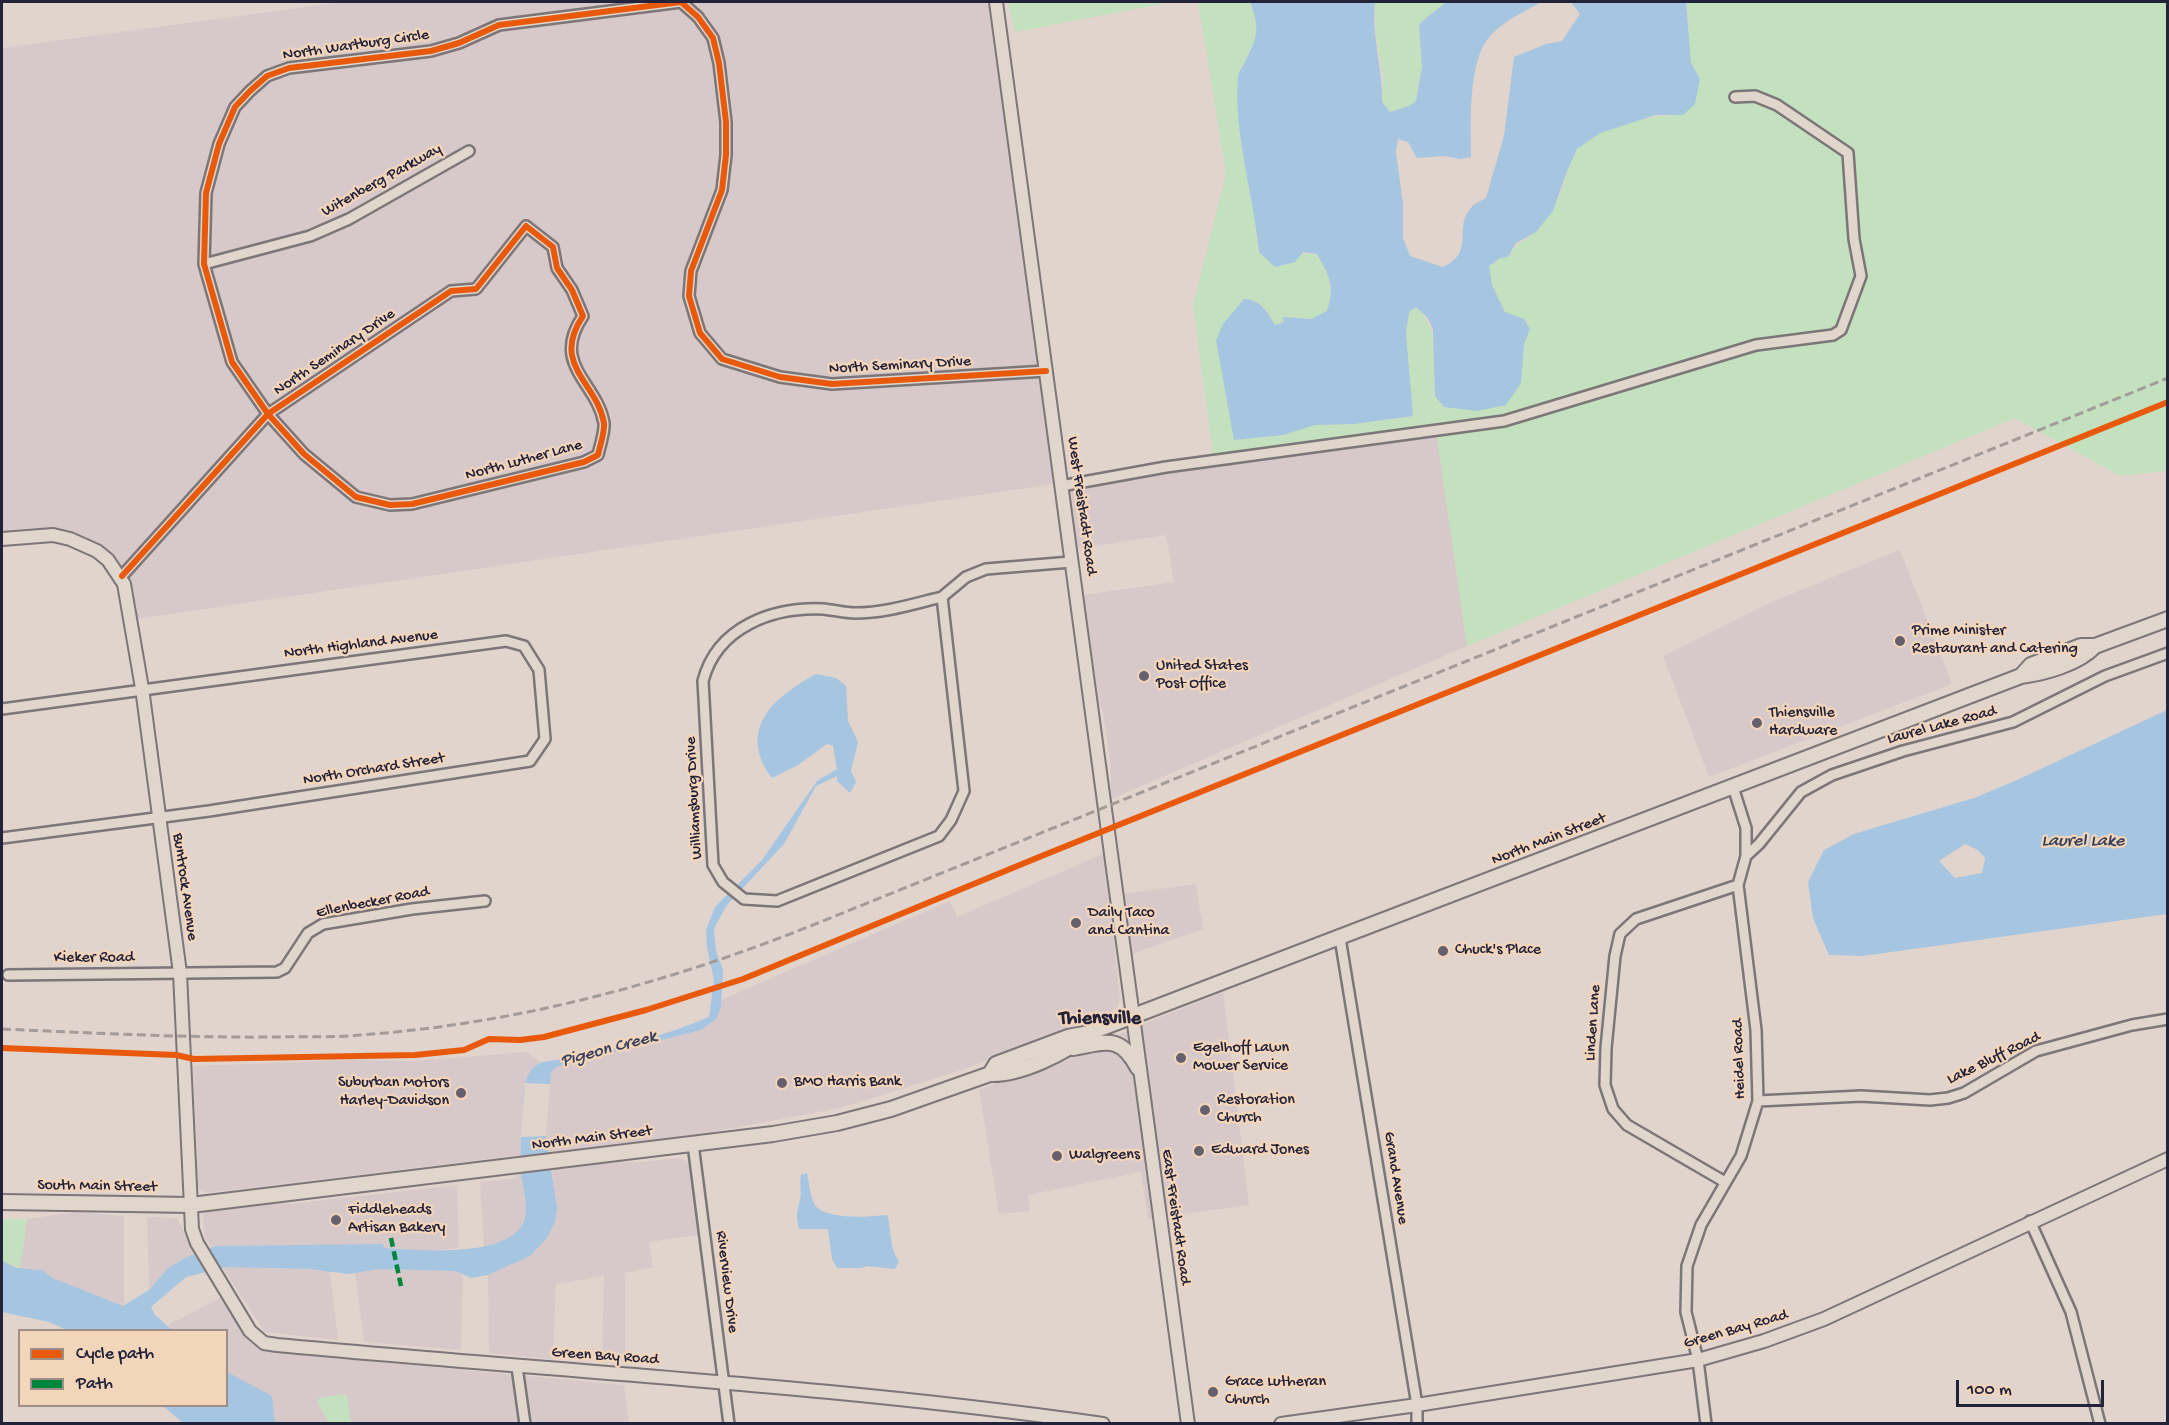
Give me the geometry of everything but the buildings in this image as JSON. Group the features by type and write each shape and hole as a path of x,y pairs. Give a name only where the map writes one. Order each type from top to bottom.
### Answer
{"main road":[{"name":"North Main Street","path":"990,1074 996,1064 1068,1037 1089,1033 2021,676 2036,674 2087,655 2095,646 2168,619"},
{"name":"North Main Street","path":"191,1205 693,1144 837,1123 891,1109 990,1074 1004,1074 1071,1048 1089,1033"},
{"path":"1071,1048 1112,1042 1126,1049 1138,1068"},
{"name":"South Main Street","path":"2,1202 191,1205"}],"street":[{"name":"North Wartburg Circle","path":"268,414 232,362 204,264 206,193 219,144 235,107 267,76 288,68 431,51 459,43 499,25 681,2 698,17 713,38 719,63 726,122 726,155 722,190 691,271 689,296 700,333 722,359"},
{"name":"West Freistadt Road","path":"996,2 1132,1015"},
{"path":"1062,486 1166,467 1504,421 1756,345 1833,335 1841,330 1861,276 1854,239 1848,153 1839,144 1771,102 1755,96 1736,97"},
{"name":"Witenberg Parkway","path":"204,264 320,232 349,219 469,151"},
{"name":"North Seminary Drive","path":"122,576 268,414 451,291 476,290 526,226"},
{"name":"North Luther Lane","path":"268,414 304,454 356,497 390,505 412,504 584,462 598,455 604,424 572,357 575,328 583,316 580,303 557,268 553,247 526,226"},
{"name":"North Seminary Drive","path":"722,359 780,377 832,384 1046,371"},
{"path":"2,539 46,535 70,539 97,551 122,576"},
{"name":"Williamsburg Drive","path":"942,597 964,791 951,820 939,836 920,845 777,901 757,902 740,896 729,887 713,865 703,681 708,664 722,641 743,627 799,609 855,613 892,610 942,597 966,577 986,569 1071,562"},
{"name":"Buntrock Avenue","path":"122,576 142,688 180,973 191,1205"},
{"name":"North Highland Avenue","path":"2,708 506,641 524,646 539,670 543,701"},
{"name":"Laurel Lake Road","path":"1746,856 1759,844 1801,792 1832,776 1903,751 2013,722 2105,676 2168,653"},
{"name":"North Orchard Street","path":"2,838 530,761 545,739 543,701"},
{"name":"Heidel Road","path":"1706,1424 1698,1360 1686,1312 1687,1266 1701,1225 1741,1156 1758,1101 1756,1030 1738,885 1746,856 1746,828 1733,786"},
{"name":"Linden Lane","path":"1725,1182 1627,1125 1613,1109 1605,1084 1606,1048 1615,956 1620,934 1636,919 1738,885"},
{"name":"Ellenbecker Road","path":"180,973 277,972 285,968 308,933 323,924 484,900"},
{"name":"Grand Avenue","path":"1340,938 1417,1405 1417,1424"},
{"name":"Kieker Road","path":"8,975 180,973"},
{"name":"East Freistadt Road","path":"1132,1015 1188,1424"},
{"name":"Lake Bluff Road","path":"1758,1101 1861,1096 1930,1101 1948,1098 1964,1093 2036,1051 2132,1025 2168,1019"},
{"name":"Riverview Drive","path":"693,1144 729,1424"},
{"name":"Green Bay Road","path":"1281,1424 1417,1405 1698,1360 1764,1341 1824,1319 1928,1272 2030,1221 2168,1159"},
{"name":"Green Bay Road","path":"191,1205 192,1230 201,1251 250,1331 264,1343 517,1367 960,1403 1102,1424"},
{"path":"2030,1221 2071,1312 2100,1424"},
{"path":"517,1367 525,1424"}],"shaded area":[{"path":"342,2 991,2 1054,484 137,619 132,591 122,569 92,542 67,533 2,534 2,48"},
{"path":"1436,429 1467,646 1111,799 1111,767 1103,712 1098,702 1083,595 1174,582 1166,535 1077,549 1067,483"},
{"path":"1900,550 1952,684 1709,777 1663,656 1776,600"},
{"path":"1105,853 1120,1000 1117,1008 1111,1012 959,1071 840,1108 711,1132 549,1152 546,1136 551,1072 555,1067 701,1030 721,1007 721,1000 950,901 957,917"},
{"path":"1196,884 1203,929 1132,954 1122,894"},
{"path":"1223,992 1249,1205 1148,1219 1141,1172 1028,1195 1030,1211 999,1214 979,1090"},
{"path":"527,1052 542,1063 536,1065 525,1083 520,1155 207,1193 198,1188 193,1066 354,1060 413,1061"},
{"path":"678,1158 687,1161 691,1170 698,1235 649,1242 653,1267 625,1273 625,1363 602,1362 604,1276 556,1284 553,1359 489,1353 488,1275 530,1256 553,1178 552,1169 596,1163"},
{"path":"521,1173 526,1211 521,1228 511,1238 484,1247 480,1182 515,1178"},
{"path":"457,1185 459,1248 426,1251 384,1248 383,1244 211,1248 204,1234 203,1214 213,1209 265,1203 291,1204"},
{"path":"77,1212 124,1216 124,1306 53,1278 42,1270 20,1268 27,1219"},
{"path":"147,1217 177,1218 196,1254 168,1268 149,1290"},
{"path":"235,1266 330,1271 338,1340 265,1332 223,1268"},
{"path":"380,1269 455,1271 463,1276 461,1350 364,1342 355,1273"},
{"path":"220,1298 250,1343 262,1351 624,1385 629,1423 351,1423 346,1394 319,1398 318,1404 330,1423 275,1423 274,1409 228,1373 228,1329 171,1329 168,1325"}],"green space":[{"path":"1008,2 1172,2 1015,32"},
{"path":"1198,2 1250,2 1255,19 1255,39 1238,76 1237,98 1241,141 1259,252 1317,254 1330,281 1327,311 1311,319 1283,317 1285,322 1275,325 1266,309 1254,300 1232,421 1235,440 1283,435 1315,425 1354,424 1413,416 1406,333 1409,311 1416,307 1430,326 1433,337 1436,360 1435,396 1521,383 1524,343 1530,329 1524,319 1505,312 1492,285 1489,266 1500,258 1508,257 1517,246 1537,230 1558,199 1571,160 1584,142 1625,124 1683,114 1700,79 1691,63 1686,2 2167,2 2167,471 2120,476 2015,418 1467,646 1436,430 1214,461 1193,306 1226,173"},
{"path":"1375,2 1446,2 1419,24 1422,67 1416,101 1409,106 1390,112 1382,102 1383,76 1376,37"},
{"path":"2,1219 27,1219 20,1268 2,1261"},
{"path":"347,1394 351,1423 330,1423 318,1404 319,1398"}],"water":[{"path":"1250,2 1375,2 1374,14 1382,102 1390,112 1409,106 1416,101 1422,67 1419,24 1446,2 1541,2 1502,25 1483,46 1474,76 1472,93 1471,157 1461,159 1444,156 1417,158 1408,142 1398,139 1396,152 1403,204 1403,238 1410,256 1443,267 1459,254 1462,247 1465,217 1475,204 1486,198 1504,136 1514,57 1546,44 1562,41 1580,14 1571,2 1686,2 1691,63 1700,79 1695,104 1683,115 1656,115 1600,133 1577,149 1553,211 1536,232 1516,243 1508,257 1500,258 1489,266 1492,285 1505,312 1524,319 1530,329 1524,344 1521,383 1506,405 1477,411 1444,407 1435,396 1433,330 1428,318 1416,307 1409,312 1406,333 1413,416 1354,424 1315,425 1283,435 1234,440 1216,340 1223,324 1244,299 1259,304 1275,325 1284,322 1283,317 1311,319 1327,311 1331,295 1328,276 1317,254 1303,252 1295,262 1275,267 1259,252 1241,142 1237,98 1239,74 1253,45 1256,32"},
{"name":"Pigeon Creek","path":"816,674 836,678 846,686 848,721 858,742 851,771 856,782 850,793 837,781 837,776 816,786 784,844 727,905 714,929 716,951 723,970 721,1007 716,1019 701,1030 556,1067 551,1072 546,1136 557,1209 555,1222 546,1239 530,1256 488,1275 471,1278 455,1271 380,1269 349,1274 309,1269 227,1267 186,1277 151,1307 155,1315 171,1329 65,1329 49,1322 2,1312 2,1261 17,1268 42,1270 53,1278 123,1306 149,1290 168,1268 185,1258 216,1246 383,1244 384,1248 464,1249 504,1240 518,1231 526,1212 520,1150 524,1090 532,1069 544,1062 623,1045 709,1017 714,980 707,948 706,930 715,907 762,860 817,781 837,769 833,746 827,744 798,765 772,778 762,760 758,744 759,730 765,716 786,693"},
{"name":"Laurel Lake","path":"2167,710 2167,914 1862,956 1829,955 1813,918 1808,882 1824,850 1854,834 1974,798","holes":["1965,844 1978,850 1985,858 1982,873 1955,878 1939,861"]},
{"path":"807,1173 812,1198 820,1210 848,1216 887,1215 892,1245 899,1261 895,1269 868,1266 837,1268 832,1259 828,1229 799,1229 797,1213 801,1197 800,1178 801,1175"},
{"path":"228,1373 272,1396 275,1423 183,1423 164,1407 228,1407"}],"pier":[{"path":"525,1083 550,1084 546,1136 521,1137"}],"railway":[{"path":"2,1029 209,1037 350,1036 476,1022 532,1011 644,983 754,948 808,927 2168,378"}],"marked path":[{"path":"391,1238 401,1286"}],"cycle path":[{"path":"122,576 268,414 451,291 476,289 526,226 553,247 557,268 572,290 583,316 574,333 571,348 573,361 600,409 604,423 598,455 584,462 412,504 390,505 356,497 304,454 268,414 232,362 204,264 206,193 219,144 235,107 267,76 289,68 431,51 459,43 499,25 681,2 698,17 713,38 719,63 726,122 726,155 722,190 691,271 689,296 700,333 722,359 780,377 832,384 1046,371"},
{"path":"2,1048 176,1055 194,1059 415,1055 464,1050 489,1039 520,1040 544,1037 646,1010 743,979 1044,855 2168,402"}],"place":[{"name":"Prime Minister Restaurant and Catering","path":"1900,641"},
{"name":"United States Post Office","path":"1144,676"},
{"name":"Thiensville Hardware","path":"1757,723"},
{"name":"Daily Taco and Cantina","path":"1076,923"},
{"name":"Chuck's Place","path":"1443,951"},
{"name":"Egelhoff Lawn Mower Service","path":"1181,1058"},
{"name":"BMO Harris Bank","path":"782,1083"},
{"name":"Suburban Motors Harley-Davidson","path":"461,1093"},
{"name":"Restoration Church","path":"1205,1110"},
{"name":"Edward Jones","path":"1199,1151"},
{"name":"Walgreens","path":"1057,1156"},
{"name":"Fiddleheads Artisan Bakery","path":"336,1220"},
{"name":"Grace Lutheran Church","path":"1213,1392"}],"district":[{"name":"Thiensville","path":"1100,1020"}]}
